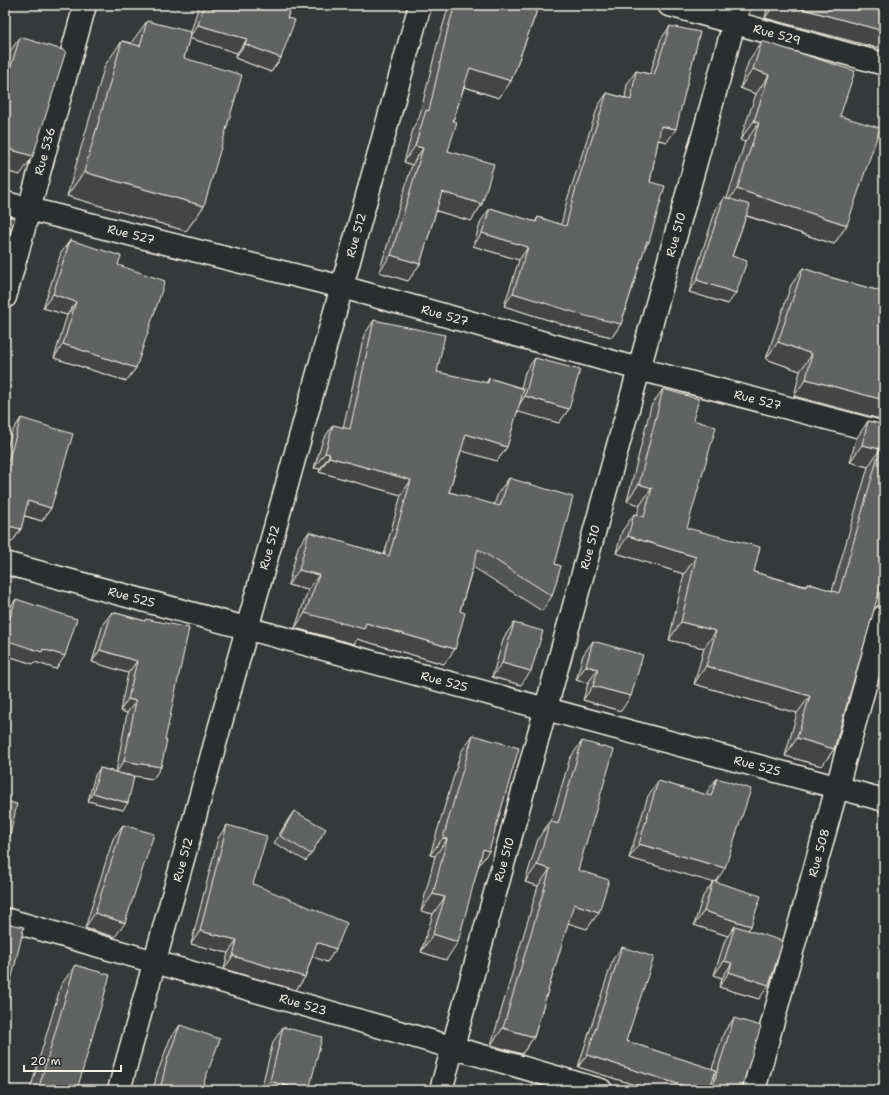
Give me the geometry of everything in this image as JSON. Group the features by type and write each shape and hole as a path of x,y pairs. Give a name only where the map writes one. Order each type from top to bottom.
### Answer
{"street":[{"name":"Rue 536","path":"5,297 85,5"},
{"name":"Rue 512","path":"119,1090 420,5"},
{"name":"Rue 529","path":"669,5 737,14 884,64"},
{"name":"Rue 510","path":"441,1090 737,14"},
{"name":"Rue 527","path":"5,203 342,287 639,369 884,434"},
{"name":"Rue 525","path":"5,563 884,800"},
{"name":"Rue 508","path":"754,1090 884,616"},
{"name":"Rue 523","path":"5,919 601,1090"}],"building":[{"path":"204,5 292,5 287,18 295,20 281,58 245,44 247,39 198,25"},
{"path":"455,5 539,5 511,81 470,68 453,121 457,122 448,151 494,164 482,204 442,192 420,264 391,255 423,148 415,146 426,110 429,111 448,28"},
{"path":"788,5 884,5 884,31"},
{"path":"147,21 191,32 184,58 242,75 204,206 84,172 122,41 140,46"},
{"path":"670,26 700,32 676,129 661,126 650,182 665,186 649,242 647,241 621,324 586,316 513,293 528,247 482,233 490,208 536,222 538,217 566,226 576,187 607,93 631,100 636,71 654,75"},
{"path":"20,37 66,51 33,156 5,148 5,75 8,76"},
{"path":"762,41 855,71 840,116 880,128 847,225 737,189 759,123 754,121 769,75 753,69"},
{"path":"724,197 750,205 732,256 747,261 736,293 697,280"},
{"path":"70,240 121,256 118,265 165,281 136,368 63,344 76,302 53,294"},
{"path":"803,268 829,277 884,292 884,400 806,379 812,354 778,342"},
{"path":"374,320 445,335 437,372 488,383 489,378 524,389 507,447 466,434 449,492 500,506 509,478 573,497 555,564 561,566 552,596 478,549 460,611 465,613 455,649 366,623 364,629 305,613 319,575 299,570 309,532 389,556 411,480 329,457 330,454 325,453 333,425 350,429"},
{"path":"535,358 580,370 569,409 525,396"},
{"path":"663,389 699,399 693,420 716,427 687,528 760,547 754,572 806,587 807,583 839,593 880,449 862,445 868,421 884,425 884,575 834,749 797,738 810,696 706,666 716,631 681,622 696,557 628,536 634,514 644,517 652,488 639,484"},
{"path":"21,418 73,434 51,508 28,501 21,529 5,525 5,472"},
{"path":"16,599 77,619 65,656 43,649 42,652 5,640 5,632"},
{"path":"112,612 145,621 146,619 189,628 165,740 167,740 161,767 124,761 136,701 128,699 137,661 100,650"},
{"path":"514,623 543,631 531,671 502,663"},
{"path":"593,641 643,655 631,696 593,686 598,669 586,666"},
{"path":"473,735 519,748 489,851 483,849 458,942 433,934 445,897 433,894 447,839 443,838"},
{"path":"582,741 614,750 578,870 609,880 599,912 574,904 534,1037 503,1028 550,869 537,865 550,821 558,824"},
{"path":"100,768 134,777 128,803 93,793"},
{"path":"717,778 751,789 725,868 639,844 658,781 711,796"},
{"path":"5,801 17,804 7,849 5,849"},
{"path":"294,811 326,829 311,854 280,836"},
{"path":"123,825 154,834 125,923 95,913"},
{"path":"227,825 267,836 253,884 347,923 336,949 317,942 305,977 233,956 237,940 200,931"},
{"path":"713,881 761,896 751,926 704,911"},
{"path":"5,923 24,927 5,1006"},
{"path":"735,926 783,941 769,985 729,972 732,963 724,961"},
{"path":"622,947 654,957 626,1041 716,1070 709,1090 697,1090 587,1055"},
{"path":"75,965 110,975 77,1090 38,1090"},
{"path":"734,1018 761,1026 741,1090 718,1090 712,1088"},
{"path":"180,1025 220,1039 201,1090 160,1090 167,1060"},
{"path":"283,1027 322,1037 309,1090 302,1090 270,1081"}]}
